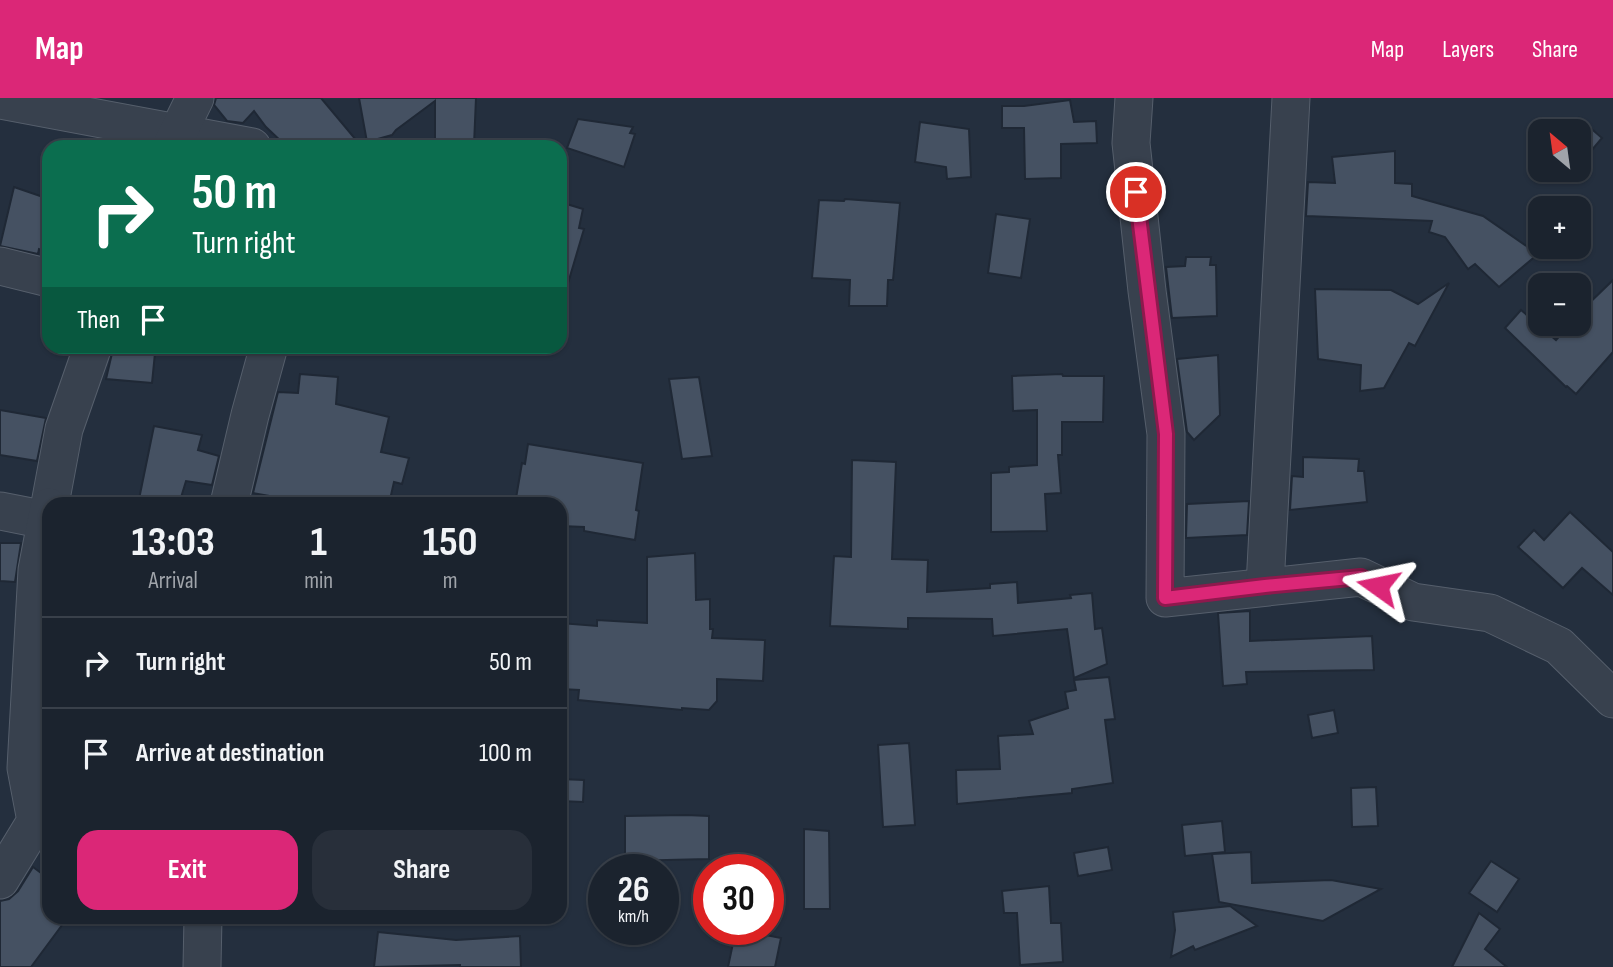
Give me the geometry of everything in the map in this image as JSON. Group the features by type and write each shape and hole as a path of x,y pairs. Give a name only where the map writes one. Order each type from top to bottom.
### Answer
{"street":[{"path":"174,140 195,98"},
{"path":"1134,98 1130,143 1166,434 1165,598 1361,577 1413,602 1490,613 1559,646 1613,699"},
{"path":"1265,586 1291,98"},
{"path":"0,100 170,140"},
{"path":"0,266 42,276"},
{"path":"51,497 64,429 90,354"},
{"path":"231,497 268,354"},
{"path":"0,512 42,510"},
{"path":"0,880 36,821 26,768 37,570 42,543"},
{"path":"202,967 203,924"}],"building":[{"path":"216,98 321,98 356,140 280,140 254,111 243,123 227,121 214,105"},
{"path":"359,98 476,98 474,140 435,140 435,101 392,135 367,140"},
{"path":"1070,100 1074,122 1096,121 1097,143 1061,144 1061,178 1025,179 1024,128 1002,128 1002,106"},
{"path":"578,119 633,127 630,133 635,134 624,167 567,148"},
{"path":"920,122 969,129 971,177 947,179 946,167 915,162"},
{"path":"1591,128 1602,138 1591,151"},
{"path":"1395,151 1395,183 1412,184 1412,196 1483,216 1528,247 1528,259 1532,259 1499,287 1475,264 1468,269 1445,237 1429,232 1432,221 1306,216 1308,182 1335,183 1332,157"},
{"path":"14,187 42,197 42,250 39,249 38,254 0,246"},
{"path":"819,200 900,203 893,280 888,280 887,306 849,306 850,280 812,278"},
{"path":"567,204 583,209 579,228 584,229 567,287"},
{"path":"996,214 1030,219 1021,278 988,273"},
{"path":"1186,257 1211,257 1210,265 1216,265 1217,316 1172,318 1166,267 1185,266"},
{"path":"1613,280 1613,352 1576,394 1505,328 1521,310 1528,316 1528,336 1551,336 1556,340 1560,336 1591,336 1591,301"},
{"path":"1449,283 1415,346 1409,343 1384,388 1360,391 1361,365 1318,359 1315,289 1391,290 1418,304"},
{"path":"112,354 155,354 152,383 106,379"},
{"path":"1218,355 1220,415 1194,440 1187,432 1177,359"},
{"path":"300,374 338,377 336,404 389,417 381,452 409,458 402,484 394,482 391,497 276,497 253,493 278,392 298,393"},
{"path":"1012,376 1104,376 1103,422 1062,422 1062,455 1058,455 1061,493 1045,494 1047,531 991,532 991,473 1009,472 1009,467 1037,465 1037,410 1013,411"},
{"path":"699,377 712,456 682,459 669,379"},
{"path":"0,410 46,418 37,461 0,455"},
{"path":"154,426 202,435 198,450 219,456 212,485 186,481 181,497 139,497"},
{"path":"528,444 643,463 636,510 639,511 635,540 584,531 584,527 567,526 567,497 516,497 522,463 525,464"},
{"path":"1303,457 1359,459 1358,471 1364,471 1367,502 1290,510 1292,476 1303,477"},
{"path":"852,460 896,462 892,559 928,560 927,592 990,588 990,584 1017,582 1018,603 1071,598 1070,595 1092,593 1095,629 1102,628 1107,664 1074,678 1067,629 993,636 992,619 908,618 908,629 830,626 834,556 851,557"},
{"path":"1249,501 1247,535 1186,538 1187,504"},
{"path":"1570,512 1613,552 1613,595 1582,568 1563,588 1518,547 1534,530 1544,540"},
{"path":"0,543 21,543 15,582 0,581"},
{"path":"695,553 696,600 710,599 712,638 765,640 763,681 717,679 717,701 709,710 578,700 579,690 567,689 567,624 597,626 597,620 647,623 647,557"},
{"path":"1250,611 1250,641 1372,636 1374,670 1246,672 1247,684 1223,686 1218,613"},
{"path":"1109,677 1115,719 1105,720 1113,783 1072,789 1072,793 957,804 956,770 1000,769 998,736 1033,734 1029,721 1068,708 1065,692 1076,690 1074,680"},
{"path":"1334,710 1338,733 1312,738 1308,715"},
{"path":"909,743 915,825 883,827 878,745"},
{"path":"567,779 584,780 583,802 567,801"},
{"path":"1376,787 1378,826 1352,827 1351,788"},
{"path":"625,816 709,816 709,854 693,854 693,859 679,860 679,854 625,854"},
{"path":"1222,821 1225,852 1185,856 1182,825"},
{"path":"804,829 829,831 830,909 804,909"},
{"path":"1108,847 1112,870 1078,876 1074,853"},
{"path":"1251,852 1252,883 1331,880 1381,889 1323,921 1219,902 1212,854"},
{"path":"1491,861 1519,879 1497,912 1469,893"},
{"path":"33,867 42,874 42,924 63,924 31,967 0,967 0,901 9,899 18,891"},
{"path":"1049,886 1051,923 1061,923 1063,962 1020,965 1017,913 1004,913 1002,891"},
{"path":"1230,906 1257,926 1195,950 1193,946 1171,957 1175,930 1173,912"},
{"path":"1479,913 1500,929 1485,949 1507,967 1452,967"},
{"path":"378,932 456,940 520,936 521,967 374,967"},
{"path":"733,945 780,945 775,967 728,967"}],"route":[{"path":"1136,192 1166,434 1165,598 1361,577 1378,586"}]}
